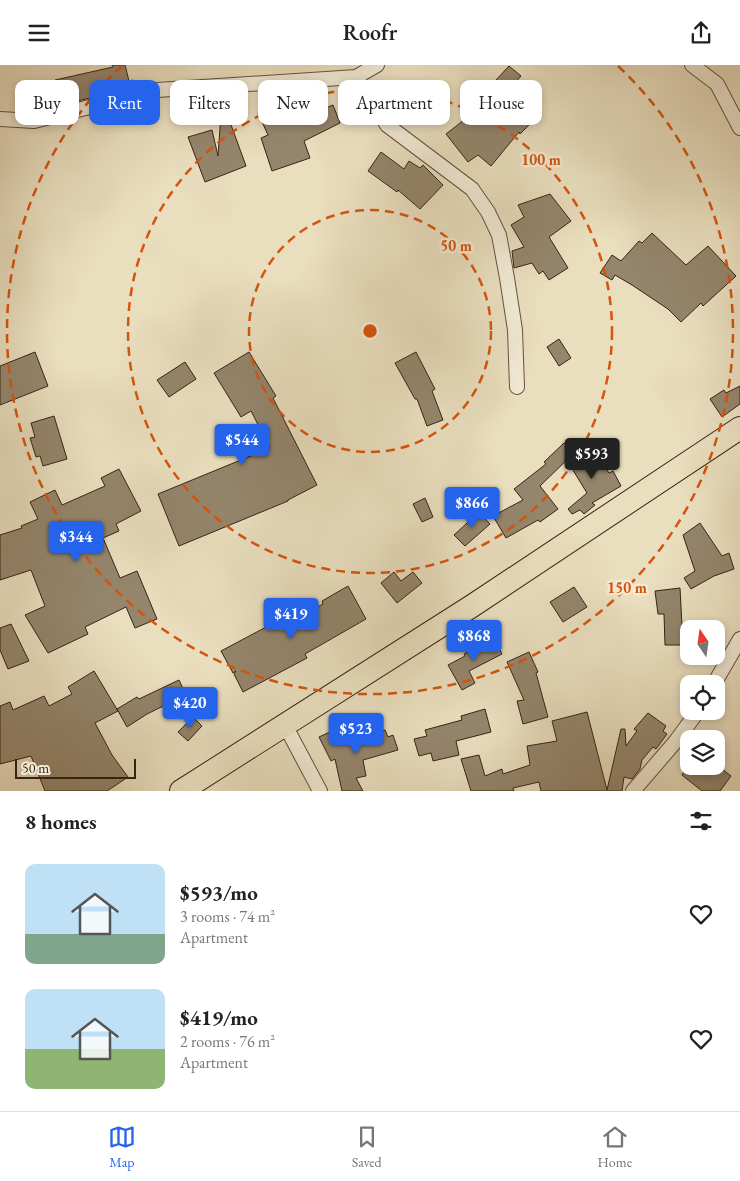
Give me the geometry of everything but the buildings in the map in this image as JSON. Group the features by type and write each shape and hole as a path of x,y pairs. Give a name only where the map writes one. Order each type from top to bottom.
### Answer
{"highway":[{"path":"181,791 472,606 740,428"}],"street":[{"path":"0,119 34,121 157,90 356,77 377,65"},
{"path":"692,65 717,84 740,128"},
{"path":"356,77 387,125 472,189 488,212 499,235 507,277 515,330 516,387"},
{"path":"719,675 740,639"},
{"path":"634,791 691,720"},
{"path":"285,725 320,791"}]}
